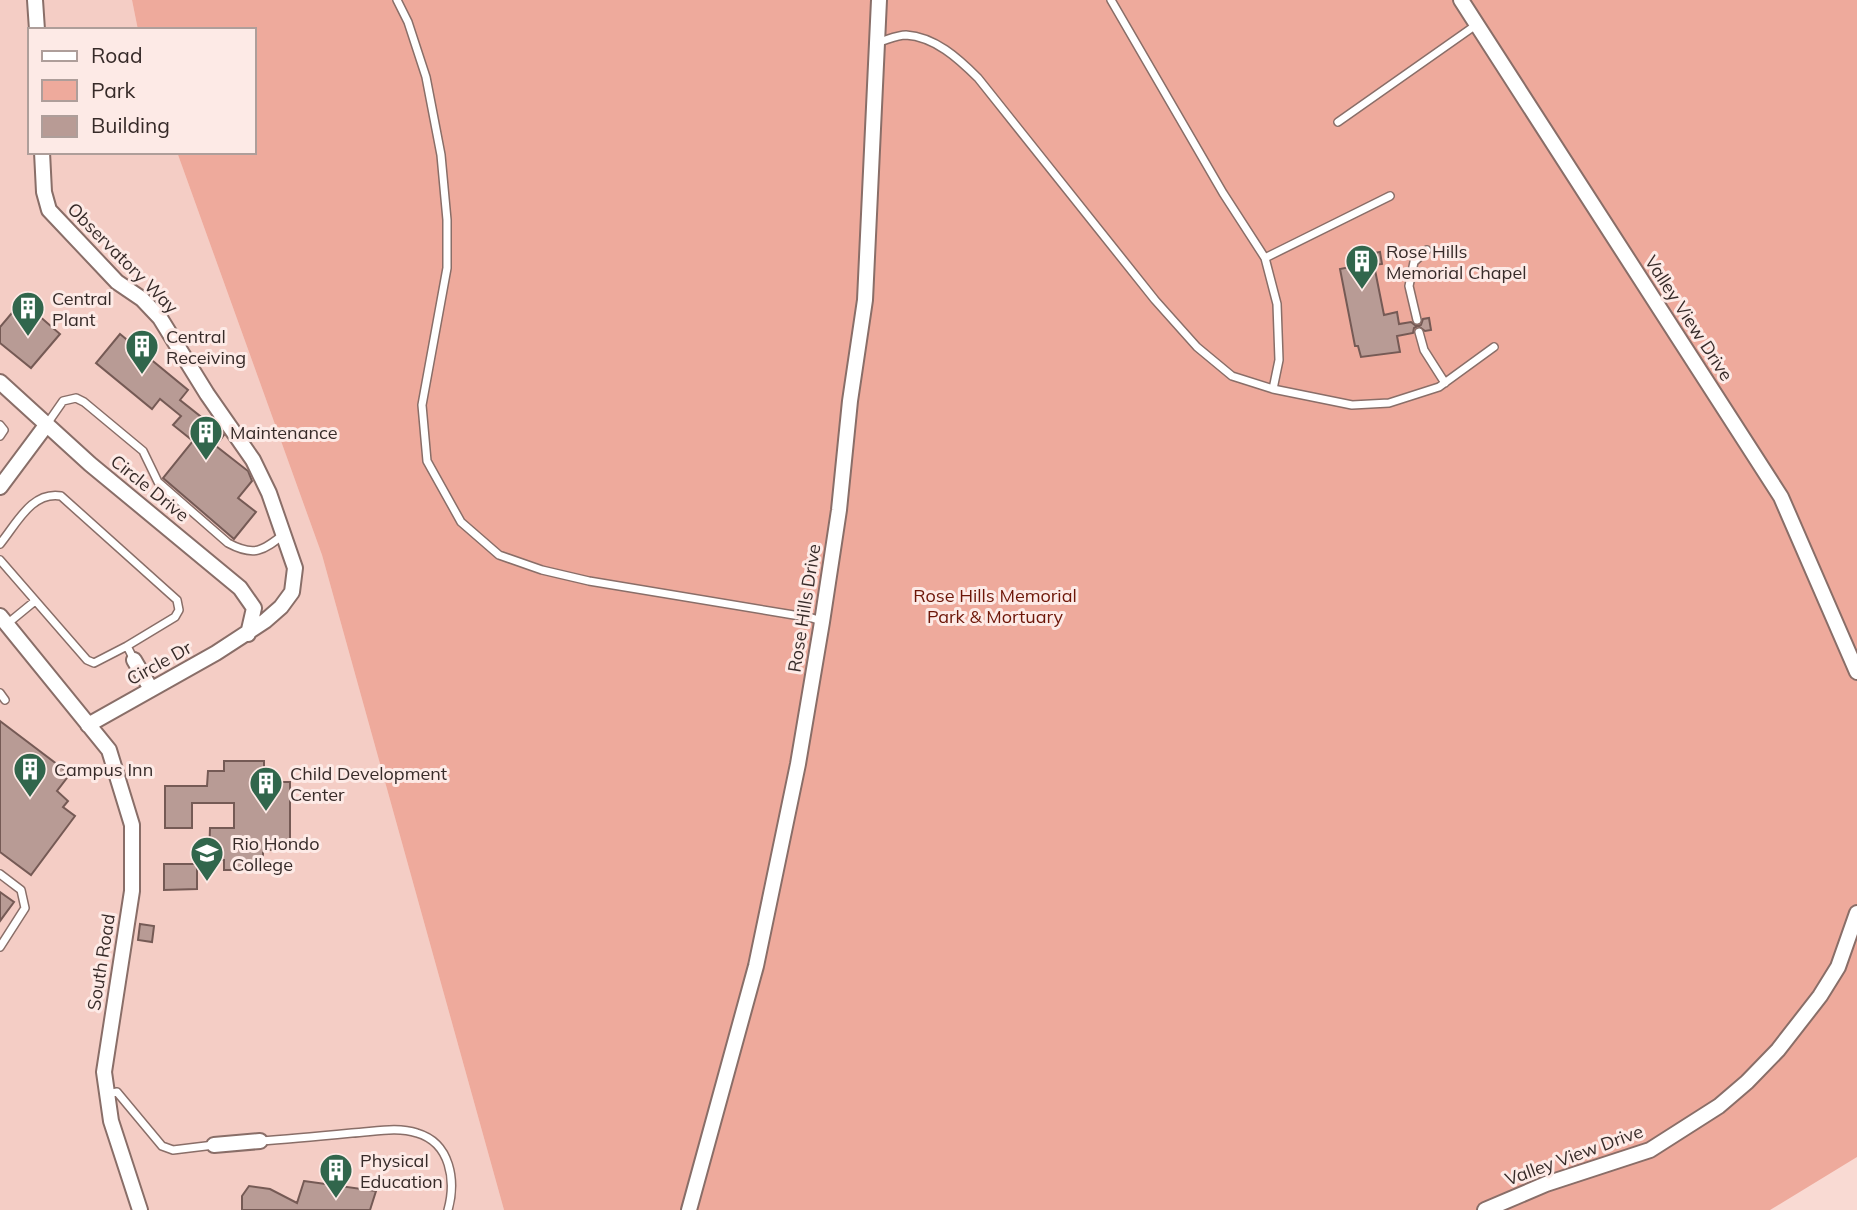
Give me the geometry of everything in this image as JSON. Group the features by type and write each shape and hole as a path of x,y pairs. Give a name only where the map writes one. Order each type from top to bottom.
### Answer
{"street":[{"path":"35,0 37,28"},
{"name":"Rose Hills Drive","path":"689,1210 756,967 792,798 822,622 839,510 864,300 879,0"},
{"name":"Valley View Drive","path":"1461,0 1781,497 1857,673"},
{"name":"Observatory Way","path":"43,154 44,192 49,211 117,282 142,299 160,318 207,394 253,460 269,493 295,568 292,592 281,607 248,634"},
{"name":"Circle Drive","path":"0,382 90,464 240,589 254,608 248,634"},
{"path":"0,487 47,424"},
{"path":"3,620 88,724"},
{"name":"Circle Dr","path":"88,724 248,634"},
{"path":"134,660 151,690"},
{"name":"South Road","path":"88,724 109,750 132,825 132,891 104,1072 111,1121 140,1210"},
{"name":"Valley View Drive","path":"1485,1210 1546,1184 1650,1150 1718,1106 1747,1082 1777,1050 1820,996 1838,967 1857,913"},
{"path":"214,1145 260,1141"}],"lane":[{"path":"397,0 408,22 426,77 441,155 447,219 447,268 422,405 427,461 461,522 499,555 542,570 589,581 812,618 822,622"},
{"path":"1111,0 1223,193 1265,258 1277,304 1279,360 1273,389"},
{"path":"1338,122 1476,25"},
{"path":"878,42 904,35 928,40 958,58 986,89 1155,300 1196,347 1232,376 1273,389 1352,405 1389,403 1438,387 1494,347"},
{"path":"1265,258 1390,196"},
{"path":"1417,320 1409,286 1414,262 1427,250"},
{"path":"1419,332 1423,350 1445,383"},
{"path":"47,424 63,401 76,398 143,452 158,482 228,543 240,550 252,552 266,549 284,534"},
{"path":"0,425 4,430 0,436"},
{"path":"0,544 36,499 48,494 61,496 177,600 179,610 175,617 93,663 87,660 0,560"},
{"path":"3,620 35,601"},
{"path":"127,646 134,660"},
{"path":"0,693 5,700"},
{"path":"0,874 21,890 25,908 0,947"},
{"path":"107,1094 117,1092 162,1146 173,1150 214,1145"},
{"path":"260,1141 394,1130 417,1133 435,1145 449,1165 453,1194 448,1210"}],"shaded area":[{"name":"Rio Hondo College","path":"0,0 132,0 138,28 28,28 28,154 178,154 322,555 504,1210 0,1210"}],"green space":[{"name":"Rose Hills Memorial Park & Mortuary","path":"132,0 1857,0 1857,1157 1770,1210 504,1210 322,555 178,154 256,154 256,28 138,28"}],"building":[{"name":"Rose Hills Memorial Chapel","path":"1380,252 1382,264 1374,265 1384,315 1397,312 1399,324 1411,322 1416,326 1421,325 1423,319 1429,318 1431,330 1425,331 1418,326 1413,333 1397,336 1400,352 1361,357 1358,346 1355,346 1340,269 1355,266 1353,257"},
{"name":"Central Plant","path":"22,301 60,334 31,368 0,343 0,327"},
{"name":"Maintenance","path":"120,334 188,390 180,400 224,435 216,446 248,471 252,481 238,498 256,512 234,539 163,478 193,441 173,425 181,416 160,399 152,409 96,363"},
{"name":"Campus Inn","path":"0,721 70,774 57,791 68,801 63,807 75,816 31,875 0,852"},
{"name":"Child Development Center","path":"224,761 264,761 264,782 290,782 290,850 263,850 263,870 224,870 224,860 209,860 210,828 234,828 234,803 192,803 192,828 165,828 165,786 207,786 208,771 224,771"},
{"path":"164,864 197,864 197,889 164,890"},
{"path":"0,892 14,902 0,921"},
{"path":"140,924 154,926 152,942 138,940"},
{"name":"Physical Education","path":"304,1181 376,1191 370,1210 242,1210 242,1196 249,1186 270,1189 297,1203"}],"place":[{"name":"Rose Hills Memorial Chapel","path":"1362,291"},
{"name":"Central Plant","path":"28,338"},
{"name":"Central Receiving","path":"142,376"},
{"name":"Maintenance","path":"206,462"},
{"name":"Campus Inn","path":"30,799"},
{"name":"Child Development Center","path":"266,813"},
{"name":"Rio Hondo College","path":"207,883"},
{"name":"Physical Education","path":"336,1200"}]}
